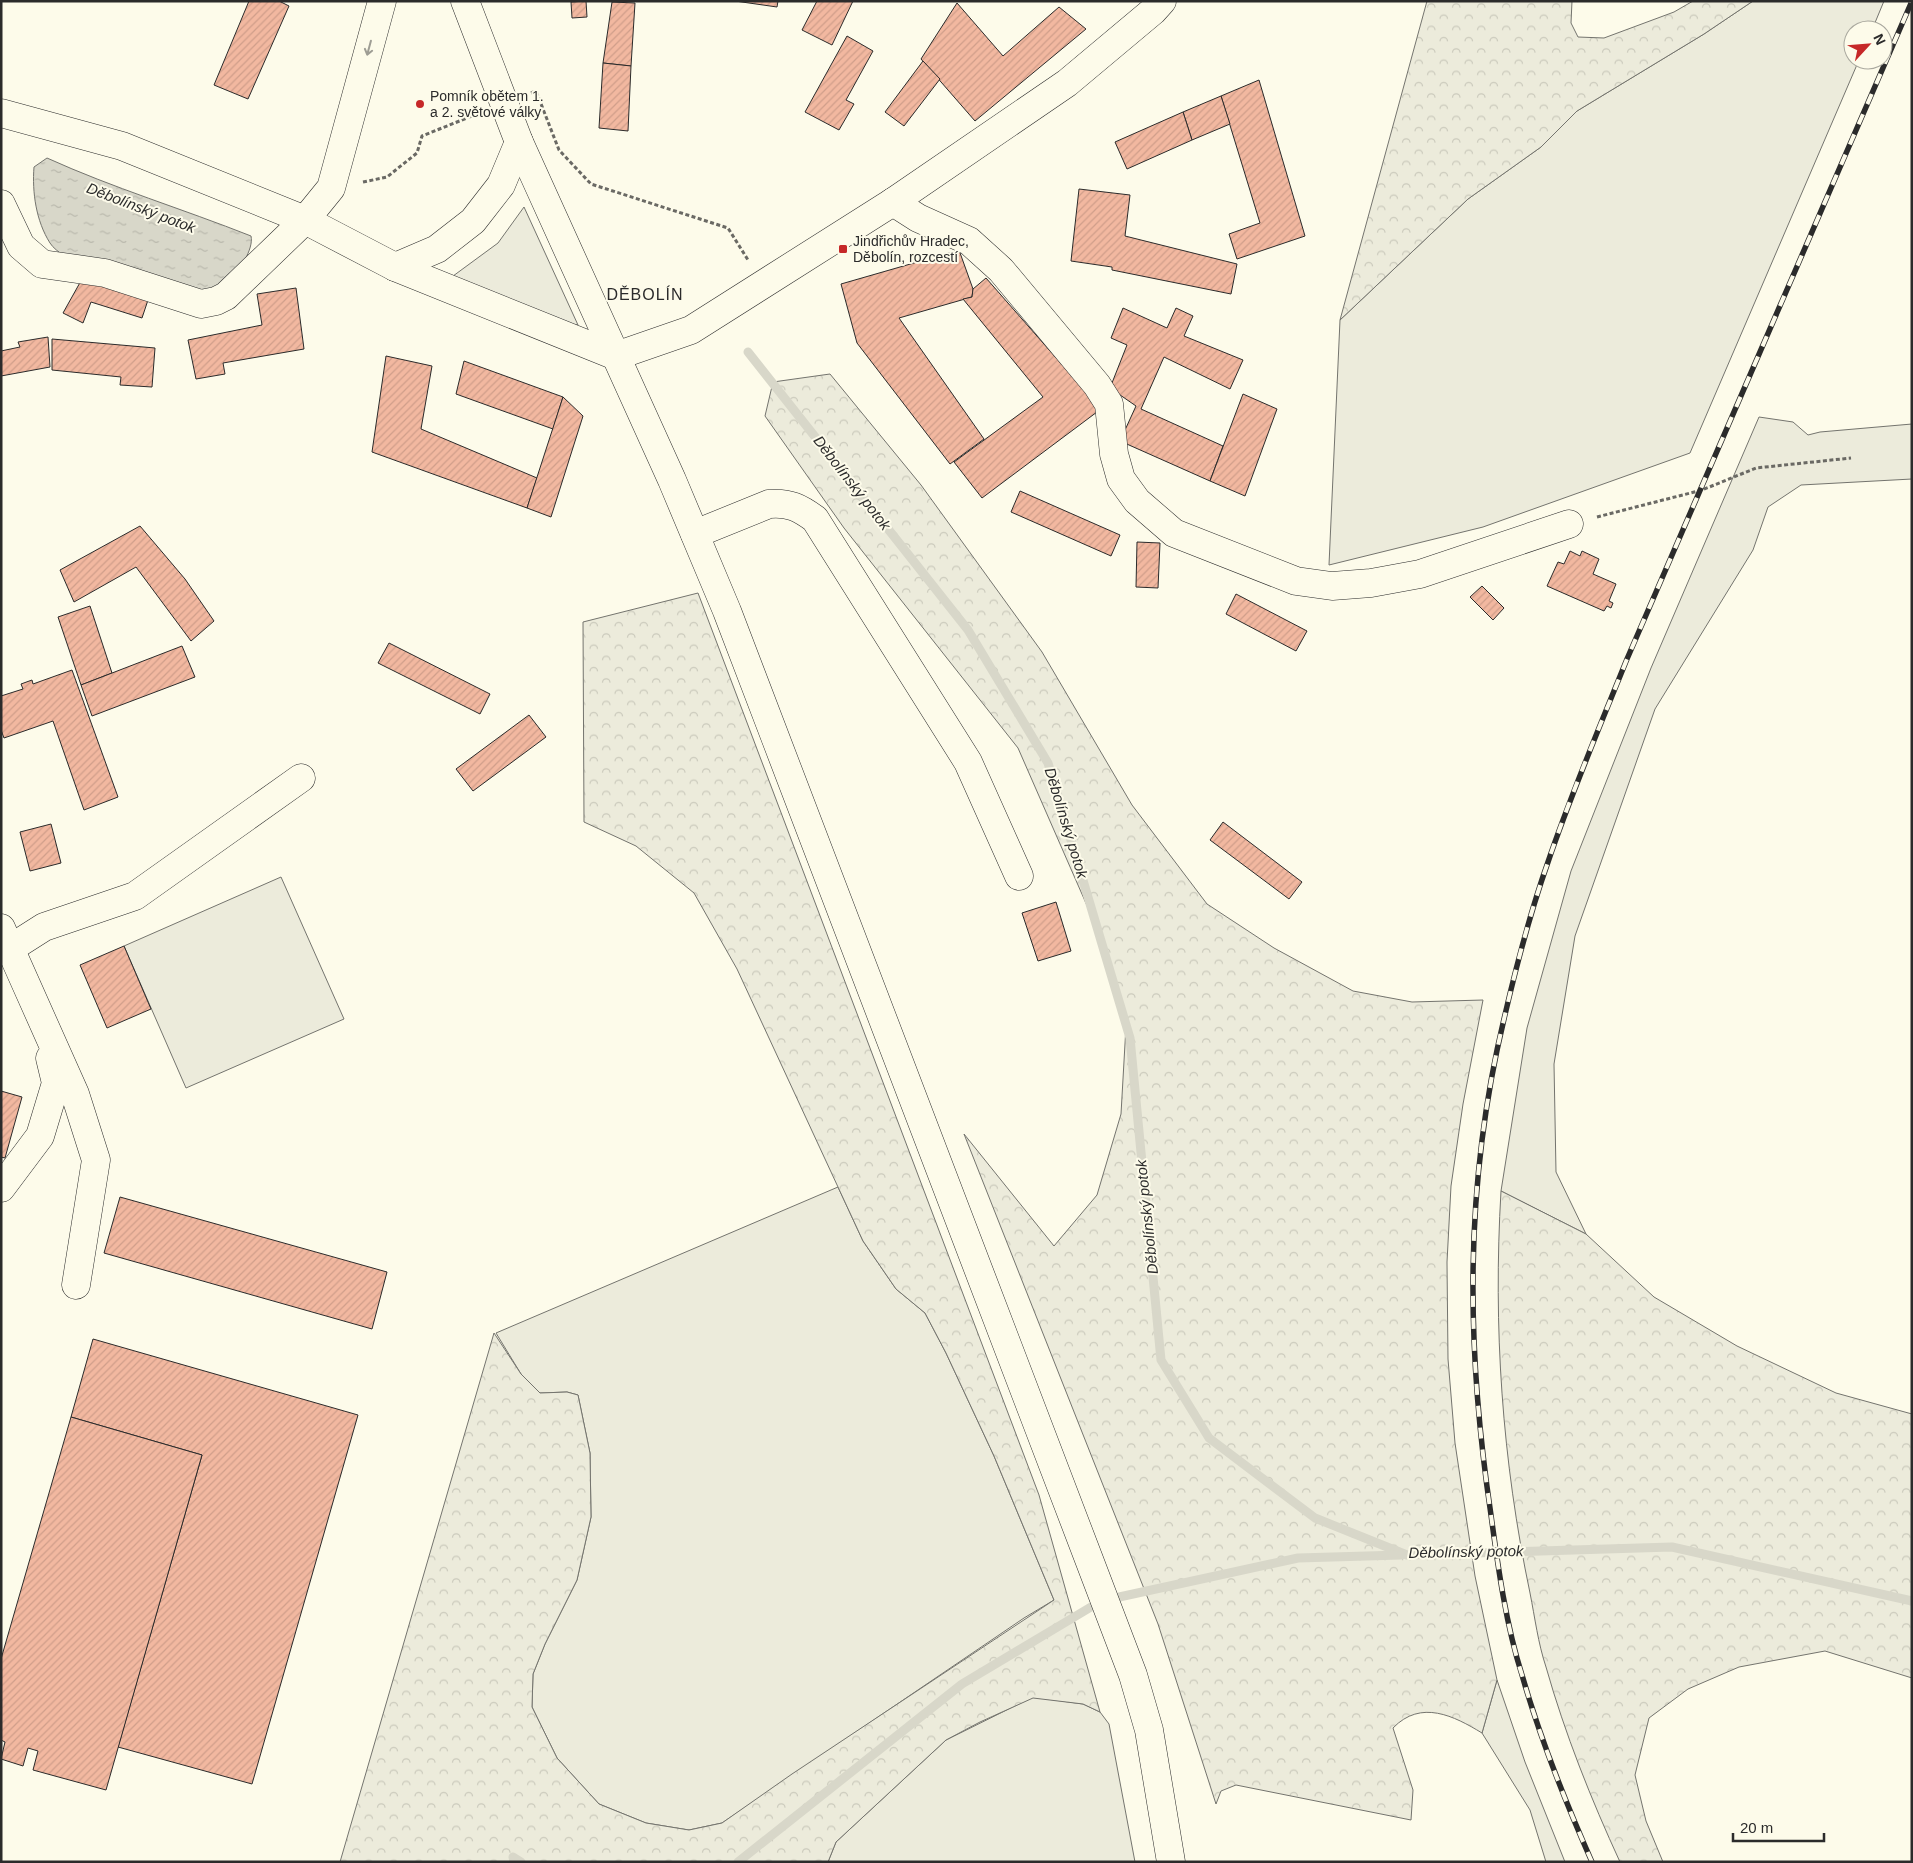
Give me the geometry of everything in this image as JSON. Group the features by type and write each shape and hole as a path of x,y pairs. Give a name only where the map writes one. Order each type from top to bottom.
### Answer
{"main road":[{"path":"1,204 21,246 42,264 105,272 201,304 216,301 226,296 305,220 331,188 382,1"},
{"path":"465,1 519,142 695,534 730,620 1090,1562 1132,1675 1149,1730 1171,1862"},
{"path":"1,113 122,146 305,220 395,267 616,356 691,330 893,202 1067,83 1153,12 1162,1"},
{"path":"395,267 437,249 473,221 501,185 519,142"},
{"path":"893,202 918,218 969,241 1001,270 1097,385 1109,404 1114,454 1121,479 1137,502 1174,533 1296,581 1332,586 1371,583 1420,574 1569,524"},
{"path":"695,534 769,504 782,503 800,507 815,519 968,762 1019,876"},
{"path":"76,1285 96,1160 75,1094 33,996 4,942 135,896 301,778"},
{"path":"1,1188 40,1136 56,1083 33,996"}],"path":[{"path":"331,188 387,177 417,153 422,136 536,91 559,150 591,184 728,228 764,283"},
{"path":"1569,524 1702,490 1756,468 1850,458"}],"green space":[{"path":"1427,1 1572,1 1571,23 1578,37 1604,38 1674,12 1693,1 1753,1 1704,34 1577,111 1541,147 1468,199 1340,320"},
{"path":"1753,1 1884,1 1876,20 1843,20 1843,70 1855,70 1690,453 1483,527 1329,565 1340,320 1468,199 1541,147 1577,111 1704,34"},
{"path":"524,207 578,325 562,325 449,279 498,243"},
{"path":"830,374 921,485 1042,652 1132,805 1207,904 1274,948 1353,991 1412,1002 1483,1000 1463,1104 1451,1186 1447,1262 1448,1359 1455,1443 1475,1576 1497,1680 1482,1733 1449,1716 1426,1712 1404,1719 1393,1728 1413,1790 1411,1820 1236,1785 1221,1791 1216,1804 1158,1624 964,1134 1054,1246 1097,1195 1121,1114 1126,1026 1099,933 1018,748 844,528 765,416 773,382"},
{"path":"1759,417 1793,422 1808,435 1820,432 1912,424 1912,479 1801,485 1768,507 1753,550 1655,709 1575,936 1554,1064 1556,1172 1586,1234 1501,1191 1527,1028 1571,871 1651,668"},
{"path":"698,593 1039,1495 1100,1712 1083,1704 1033,1698 946,1740 836,1842 828,1862 340,1862 494,1333 521,1374 540,1393 567,1392 578,1395 590,1453 591,1517 577,1580 545,1644 533,1674 532,1707 557,1758 599,1804 646,1823 689,1830 722,1823 792,1774 1054,1600 994,1456 946,1353 925,1313 896,1289 863,1241 737,969 694,893 636,846 584,822 583,622"},
{"path":"281,877 344,1019 186,1088 124,946"},
{"path":"838,1187 863,1241 896,1289 925,1313 946,1353 994,1456 1054,1600 1024,1618 722,1823 689,1830 646,1823 599,1804 557,1758 532,1707 533,1674 545,1644 577,1580 591,1517 590,1453 578,1395 567,1392 540,1393 521,1374 496,1333"},
{"path":"1501,1191 1586,1234 1654,1297 1737,1346 1836,1393 1912,1414 1912,1678 1825,1651 1739,1667 1688,1689 1649,1718 1635,1775 1646,1821 1663,1862 1620,1862 1570,1742 1541,1649 1520,1543 1506,1443 1499,1343 1498,1292"},
{"path":"1497,1680 1525,1762 1565,1862 1546,1862 1530,1810 1482,1733"},
{"path":"1033,1697 1083,1704 1100,1712 1109,1724 1135,1862 828,1862 836,1842 946,1740"}],"water":[{"path":"47,158 97,179 251,236 250,247 245,260 227,283 198,297 64,256 50,243 41,225 36,206 34,167"}],"building":[{"path":"249,1 279,1 289,6 248,99 214,85"},
{"path":"586,1 587,17 572,18 571,2"},
{"path":"735,1 778,1 777,7"},
{"path":"817,1 853,1 832,45 802,30"},
{"path":"612,2 635,3 631,66 603,63"},
{"path":"957,3 1003,56 1059,7 1086,29 975,121 921,59"},
{"path":"847,36 873,51 846,100 854,104 839,130 805,112"},
{"path":"923,61 940,79 904,126 885,112"},
{"path":"603,63 631,66 628,131 599,128"},
{"path":"1259,80 1305,236 1237,259 1229,234 1260,223 1221,96"},
{"path":"1221,96 1230,124 1192,140 1183,112"},
{"path":"1183,112 1192,140 1127,169 1115,142"},
{"path":"1079,189 1130,195 1125,236 1237,264 1231,294 1112,270 1112,267 1071,261"},
{"path":"959,250 973,289 972,297 899,318 984,439 950,464 857,343 841,284"},
{"path":"986,278 1101,409 982,498 954,462 1043,397 963,299 972,297 973,289"},
{"path":"82,279 148,300 142,318 91,302 83,323 63,313"},
{"path":"296,288 304,349 223,363 225,374 196,379 188,340 262,325 257,294"},
{"path":"1123,308 1167,328 1176,308 1193,316 1184,336 1243,360 1230,389 1164,357 1141,409 1223,446 1210,481 1120,441 1136,406 1110,388 1127,345 1111,338"},
{"path":"48,337 50,367 1,376 1,351 20,347 18,342"},
{"path":"52,339 155,348 152,387 120,385 121,377 52,370"},
{"path":"386,356 432,366 421,429 537,478 527,508 372,452"},
{"path":"464,361 563,397 553,429 456,394"},
{"path":"1243,394 1277,409 1245,496 1210,481"},
{"path":"563,397 583,416 551,517 527,508"},
{"path":"1020,491 1120,535 1111,556 1011,512"},
{"path":"140,526 185,579 214,621 191,641 136,567 74,602 60,570"},
{"path":"1137,542 1160,543 1158,588 1136,587"},
{"path":"1570,551 1580,556 1582,551 1599,559 1593,574 1616,584 1609,601 1613,603 1611,608 1607,606 1604,611 1547,586 1558,562 1564,564"},
{"path":"1482,586 1504,608 1493,620 1470,597"},
{"path":"1236,594 1307,631 1296,651 1226,614"},
{"path":"90,606 112,673 81,685 58,617"},
{"path":"389,643 490,694 480,714 378,663"},
{"path":"182,646 195,677 92,716 81,685"},
{"path":"72,670 118,797 84,810 53,721 4,738 1,730 1,696 23,689 21,684 32,680 33,684"},
{"path":"529,715 546,737 473,791 456,769"},
{"path":"1223,822 1302,882 1289,899 1210,840"},
{"path":"51,824 61,863 30,871 20,832"},
{"path":"1056,902 1071,951 1038,961 1022,913"},
{"path":"124,946 151,1009 107,1028 80,965"},
{"path":"1,1091 22,1097 5,1158 1,1157"},
{"path":"120,1197 387,1272 372,1329 104,1253"},
{"path":"93,1339 358,1415 252,1784 118,1747 202,1455 71,1417"},
{"path":"71,1417 202,1455 106,1790 33,1770 38,1751 28,1748 23,1766 1,1759 5,1742 1,1740 1,1659"}],"waterway":[{"name":"Děbolínský potok","path":"748,352 968,630 1048,763 1130,1038 1161,1360 1209,1438 1315,1518 1407,1555 1672,1547 1912,1601"},
{"path":"738,1862 962,1684 1101,1601 1298,1558 1401,1555"},
{"path":"514,1862 513,1857 521,1862"}],"railway":[{"path":"1592,1862 1545,1746 1516,1656 1500,1575 1483,1452 1477,1390 1473,1267 1476,1205 1491,1081 1518,960 1529,920 1541,881 1576,786 1627,659 1912,1"}],"place":[{"name":"Pomník obětem 1. a 2. světové války","path":"420,104"},
{"name":"Jindřichův Hradec, Děbolín, rozcestí","path":"843,249"}],"district":[{"name":"DĚBOLÍN","path":"645,294"}]}
